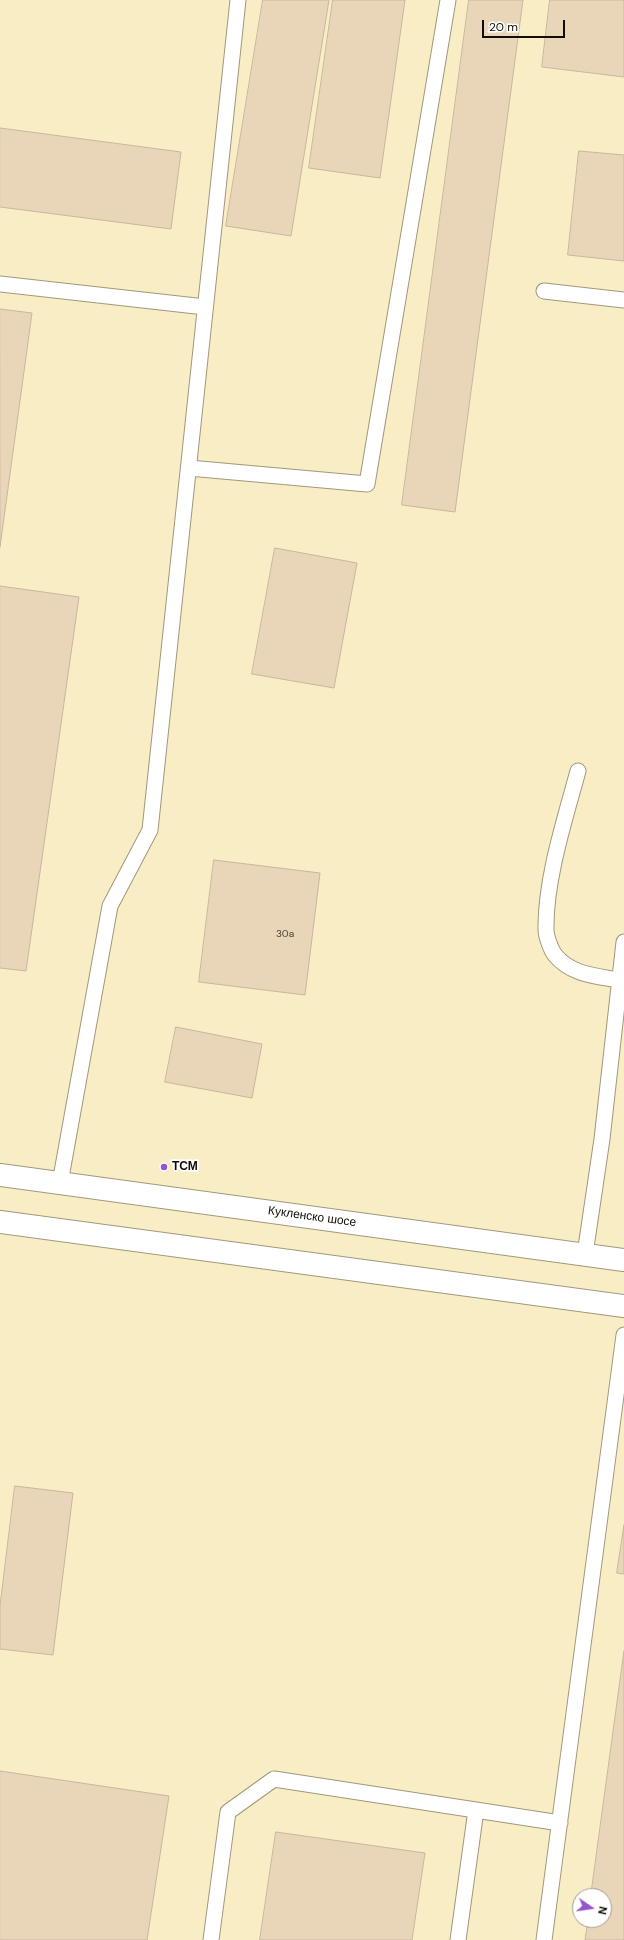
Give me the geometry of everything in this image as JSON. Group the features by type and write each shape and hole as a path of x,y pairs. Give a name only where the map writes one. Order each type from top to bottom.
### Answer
{"main road":[{"name":"Кукленско шосе","path":"0,1175 624,1260"},
{"path":"0,1222 624,1306"}],"lane":[{"path":"60,1183 110,906 150,830 238,0"},
{"path":"189,468 367,484 448,0"},
{"path":"0,284 205,307"},
{"path":"544,290 624,300"},
{"path":"578,771 556,858 549,896 546,931 555,955 575,971 619,980"},
{"path":"585,1254 602,1139 624,942"},
{"path":"544,1940 621,1378 624,1335"},
{"path":"211,1940 228,1812 274,1779 560,1823"},
{"path":"458,1940 476,1810"}],"shaded area":[{"path":"0,0 624,0 624,1940 0,1940"}],"building":[{"path":"263,0 329,0 291,236 226,226"},
{"path":"333,0 405,0 380,178 309,168"},
{"path":"469,0 523,0 455,512 402,505"},
{"path":"550,0 624,0 624,77 542,67"},
{"path":"0,128 181,152 171,229 0,207"},
{"path":"579,151 624,155 624,261 568,255"},
{"path":"0,309 32,313 0,547"},
{"path":"275,548 357,563 334,688 252,674"},
{"path":"0,586 79,597 26,971 0,968"},
{"path":"214,860 320,873 305,995 199,982"},
{"path":"176,1027 262,1044 252,1098 165,1082"},
{"path":"15,1486 73,1493 53,1655 0,1649 0,1606"},
{"path":"624,1525 624,1574 617,1573"},
{"path":"624,1651 624,1940 585,1940 587,1928 612,1928 612,1888 592,1888"},
{"path":"0,1771 169,1796 147,1940 0,1940"},
{"path":"276,1832 425,1853 412,1940 260,1940"}],"place":[{"name":"ТСМ","path":"164,1167"}]}
